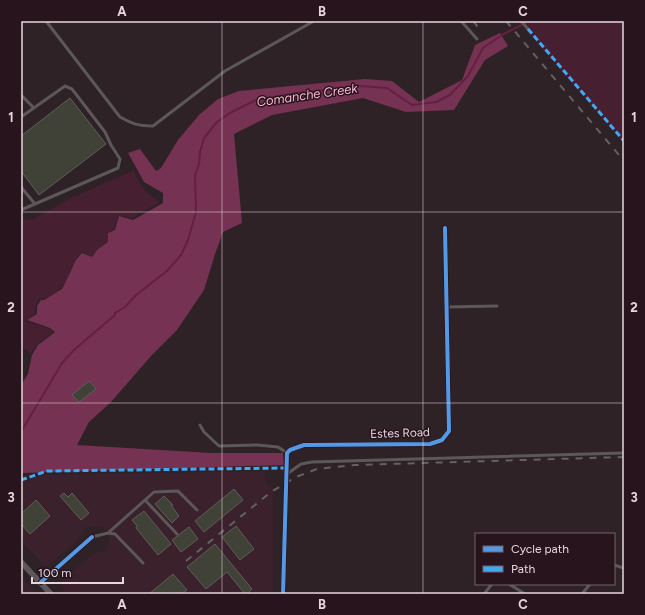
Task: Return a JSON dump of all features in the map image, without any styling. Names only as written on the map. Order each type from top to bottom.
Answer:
[{"type":"street","name":"Estes Road","points":[[286,454],[290,450],[304,445],[430,444],[442,440],[449,431],[445,228]]},
{"type":"street","points":[[283,594],[286,454]]},
{"type":"street","points":[[41,582],[92,537]]},
{"type":"street","points":[[21,562],[51,594]]},
{"type":"lane","points":[[46,21],[120,117],[134,125],[153,126],[225,71],[314,21]]},
{"type":"lane","points":[[461,21],[477,39]]},
{"type":"lane","points":[[521,21],[528,29]]},
{"type":"lane","points":[[21,117],[64,86],[72,89],[105,132],[120,159],[118,168],[21,210]]},
{"type":"lane","points":[[21,95],[34,108]]},
{"type":"lane","points":[[21,187],[35,204]]},
{"type":"lane","points":[[446,307],[497,306]]},
{"type":"lane","points":[[200,425],[204,432],[220,446],[258,445],[278,447],[286,454]]},
{"type":"lane","points":[[285,475],[301,464],[312,462],[624,453]]},
{"type":"lane","points":[[108,533],[154,492],[178,491],[197,510]]},
{"type":"lane","points":[[145,500],[177,534]]},
{"type":"lane","points":[[92,537],[108,533],[115,534],[143,562]]},
{"type":"lane","points":[[484,594],[491,585]]},
{"type":"lane","points":[[512,585],[525,594]]},
{"type":"lane","points":[[582,594],[589,585]]},
{"type":"shaded area","points":[[518,21],[624,21],[624,143]]},
{"type":"shaded area","points":[[500,33],[508,46],[485,60],[454,110],[406,112],[363,98],[272,115],[234,134],[242,223],[223,232],[204,290],[177,330],[151,356],[111,402],[89,422],[77,445],[211,453],[283,453],[284,465],[21,474],[21,385],[28,374],[32,355],[38,345],[55,332],[50,328],[27,320],[37,314],[37,306],[41,300],[44,300],[62,289],[76,260],[82,253],[92,257],[98,249],[108,242],[108,233],[115,230],[119,216],[133,220],[163,203],[163,193],[144,182],[128,153],[140,149],[156,171],[161,168],[178,140],[199,115],[218,99],[239,91],[365,79],[392,81],[419,102],[462,80],[475,45]]},
{"type":"shaded area","points":[[134,170],[138,181],[144,189],[160,202],[132,218],[119,215],[114,229],[108,233],[108,242],[105,245],[102,245],[92,257],[82,252],[61,288],[57,292],[45,298],[39,299],[36,305],[35,314],[25,321],[54,331],[37,345],[31,354],[21,346],[21,220],[34,219],[67,200]]},
{"type":"shaded area","points":[[265,471],[266,483],[273,488],[273,594],[67,594],[61,587],[62,581],[93,553],[106,551],[109,539],[105,528],[94,526],[86,527],[77,541],[48,566],[43,565],[21,540],[21,483],[41,475]]},
{"type":"shaded area","points":[[21,576],[37,594],[21,594]]},
{"type":"building","points":[[70,98],[106,144],[39,195],[21,171],[21,136]]},
{"type":"building","points":[[89,381],[96,389],[79,402],[72,395]]},
{"type":"building","points":[[234,489],[243,500],[204,532],[195,521]]},
{"type":"building","points":[[64,493],[68,497],[72,493],[89,513],[81,520],[60,496]]},
{"type":"building","points":[[164,496],[173,505],[171,505],[179,516],[172,523],[155,504]]},
{"type":"building","points":[[36,500],[50,516],[30,534],[21,524],[21,514]]},
{"type":"building","points":[[144,511],[171,544],[158,555],[136,528],[137,526],[132,520]]},
{"type":"building","points":[[236,526],[254,549],[240,560],[222,537]]},
{"type":"building","points":[[189,527],[198,539],[181,552],[172,540]]},
{"type":"building","points":[[215,544],[252,589],[247,594],[245,594],[227,572],[206,589],[187,567]]},
{"type":"building","points":[[173,574],[187,590],[182,594],[149,594]]},
{"type":"waterway","name":"Comanche Creek","points":[[21,432],[62,363],[75,349],[115,315],[115,313],[125,307],[136,295],[167,271],[181,255],[188,240],[196,212],[195,176],[199,164],[200,152],[204,138],[217,122],[230,113],[256,100],[297,93],[361,86],[387,88],[412,105],[436,102],[450,95],[468,76],[483,48],[502,35],[529,21]]},
{"type":"railway","points":[[473,21],[478,27]]},
{"type":"railway","points":[[506,21],[624,161]]},
{"type":"railway","points":[[186,561],[271,492],[296,477],[317,469],[355,465],[624,457]]},
{"type":"marked path","points":[[528,29],[624,141]]},
{"type":"marked path","points":[[21,480],[47,471],[286,468]]},
{"type":"cycle path","points":[[283,594],[287,453],[290,450],[304,445],[430,444],[442,440],[449,431],[445,228]]},
{"type":"cycle path","points":[[41,582],[92,537]]}]
